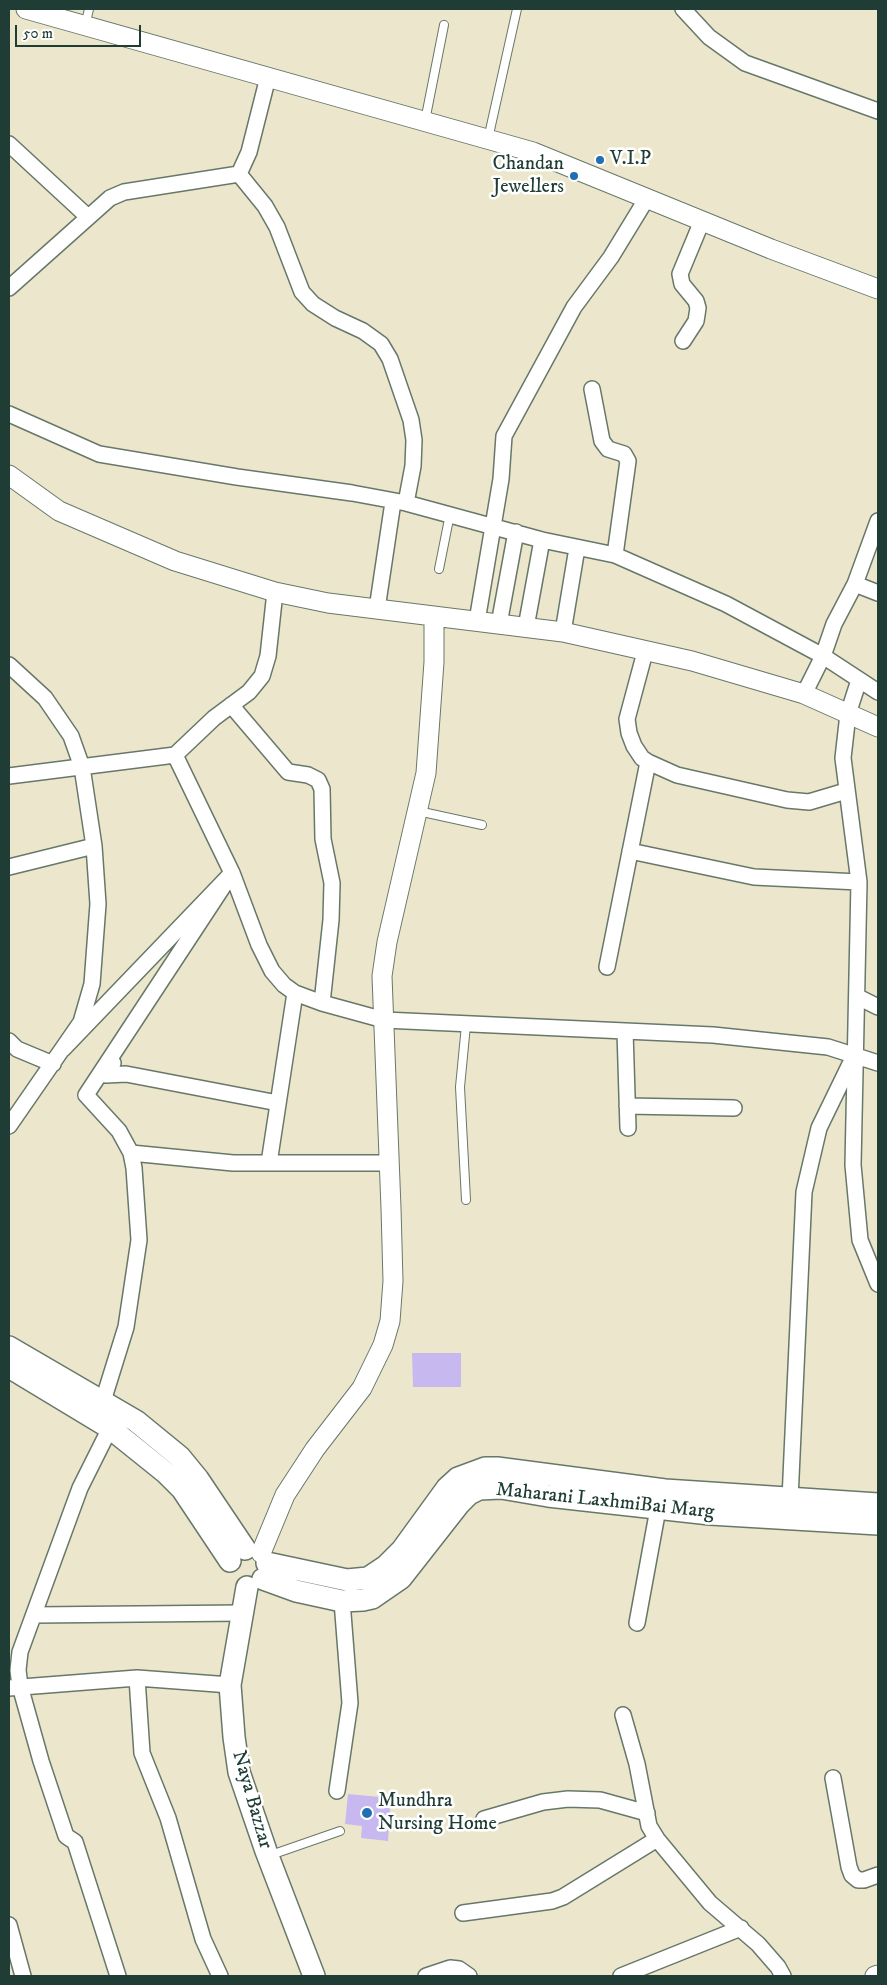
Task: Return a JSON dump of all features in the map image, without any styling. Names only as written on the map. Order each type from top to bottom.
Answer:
[{"type":"main road","points":[[9,1351],[166,1473],[252,1565],[347,1580],[368,1578],[386,1566],[402,1550],[447,1488],[458,1478],[484,1468],[497,1468],[665,1490],[790,1500],[878,1504]]},
{"type":"main road","points":[[9,1351],[104,1401],[136,1421],[180,1457],[198,1479],[252,1565]]},
{"type":"main road","name":"Maharani LaxhmiBai Marg","points":[[252,1565],[296,1591],[342,1601],[372,1598],[401,1578],[469,1494],[479,1490],[501,1488],[548,1496],[658,1509],[790,1520],[878,1524]]},
{"type":"main road","name":"Naya Bazzar","points":[[252,1565],[230,1685],[239,1772],[268,1856],[314,1976]]},
{"type":"street","points":[[26,9],[87,17],[268,77],[533,152],[771,250],[878,289]]},
{"type":"street","points":[[684,9],[709,37],[745,62],[878,111]]},
{"type":"street","points":[[240,174],[249,152],[268,77]]},
{"type":"street","points":[[9,144],[88,217]]},
{"type":"street","points":[[9,288],[110,198],[124,192],[240,174]]},
{"type":"street","points":[[240,174],[265,206],[278,228],[302,292],[313,304],[327,314],[363,331],[381,344],[390,359],[411,420],[414,440],[413,466],[399,503],[377,609]]},
{"type":"street","points":[[477,621],[501,479],[504,436],[574,307],[611,257],[647,198]]},
{"type":"street","points":[[683,341],[696,320],[698,308],[696,301],[682,284],[680,274],[702,221]]},
{"type":"street","points":[[592,389],[602,441],[608,449],[624,454],[628,461],[615,555]]},
{"type":"street","points":[[9,414],[99,454],[237,477],[352,493],[450,514],[542,540],[615,555],[726,604],[823,656],[878,692]]},
{"type":"street","points":[[9,475],[59,511],[175,561],[275,592],[328,603],[563,632],[692,662],[804,694],[878,727]]},
{"type":"street","points":[[804,694],[823,656],[834,624],[855,584],[878,521]]},
{"type":"street","points":[[499,624],[516,532]]},
{"type":"street","points":[[526,627],[542,540]]},
{"type":"street","points":[[563,632],[577,548]]},
{"type":"street","points":[[855,584],[878,593]]},
{"type":"street","points":[[9,776],[175,755],[231,705],[249,692],[262,676],[268,656],[275,592]]},
{"type":"street","points":[[252,1565],[285,1495],[315,1449],[362,1388],[383,1345],[390,1321],[393,1281],[382,976],[416,810],[426,773],[431,727],[434,616]]},
{"type":"street","points":[[645,652],[628,719],[629,733],[634,746],[642,758],[677,774],[787,800],[808,802],[846,791]]},
{"type":"street","points":[[9,665],[45,698],[71,736],[82,767],[94,846],[98,904],[92,984],[80,1022],[53,1064],[29,1094],[9,1126]]},
{"type":"street","points":[[859,680],[848,714],[843,758],[859,882],[853,1165],[860,1240],[878,1284]]},
{"type":"street","points":[[231,705],[288,772],[308,775],[318,780],[322,789],[323,839],[332,883],[331,920],[322,1003]]},
{"type":"street","points":[[175,755],[232,873],[259,944],[272,971],[284,986],[295,993],[322,1003],[384,1020],[713,1035],[828,1048],[855,1054],[878,1063]]},
{"type":"street","points":[[608,968],[648,762]]},
{"type":"street","points":[[9,867],[94,846]]},
{"type":"street","points":[[630,851],[776,880],[859,882]]},
{"type":"street","points":[[62,1049],[232,873]]},
{"type":"street","points":[[232,873],[106,1075],[126,1074],[278,1103]]},
{"type":"street","points":[[104,1401],[126,1327],[139,1240],[134,1168],[131,1153],[120,1131],[86,1095],[232,873]]},
{"type":"street","points":[[270,1163],[295,993]]},
{"type":"street","points":[[858,997],[878,1007]]},
{"type":"street","points":[[625,1031],[628,1128]]},
{"type":"street","points":[[9,1041],[17,1049],[53,1064]]},
{"type":"street","points":[[790,1500],[804,1192],[819,1128],[855,1054]]},
{"type":"street","points":[[627,1106],[734,1108]]},
{"type":"street","points":[[131,1153],[233,1163],[390,1163]]},
{"type":"street","points":[[110,1428],[80,1488],[20,1652],[14,1687],[66,1836],[75,1842],[118,1976]]},
{"type":"street","points":[[636,1623],[658,1509]]},
{"type":"street","points":[[337,1791],[350,1702],[342,1601]]},
{"type":"street","points":[[34,1615],[244,1613]]},
{"type":"street","points":[[14,1687],[137,1678],[230,1685]]},
{"type":"street","points":[[137,1678],[142,1753],[168,1818],[204,1939],[220,1976]]},
{"type":"street","points":[[623,1715],[637,1764],[649,1826],[657,1839],[710,1903],[741,1928],[773,1961],[783,1976]]},
{"type":"street","points":[[833,1778],[852,1875],[858,1880],[878,1875]]},
{"type":"street","points":[[484,1819],[544,1802],[568,1800],[600,1800],[646,1812]]},
{"type":"street","points":[[463,1913],[552,1901],[563,1897],[657,1839]]},
{"type":"street","points":[[9,1925],[23,1976]]},
{"type":"street","points":[[621,1976],[741,1928]]},
{"type":"street","points":[[426,1976],[450,1968],[459,1969],[469,1976]]},
{"type":"lane","points":[[488,139],[517,9]]},
{"type":"lane","points":[[425,122],[444,25]]},
{"type":"lane","points":[[439,569],[450,514]]},
{"type":"lane","points":[[416,810],[482,825]]},
{"type":"lane","points":[[466,1024],[460,1087],[466,1200]]},
{"type":"lane","points":[[268,1856],[340,1831]]},
{"type":"building","points":[[412,1353],[461,1353],[461,1387],[413,1387]]},
{"type":"building","points":[[348,1794],[391,1798],[388,1841],[361,1838],[362,1826],[345,1824]]},
{"type":"place","name":"V.I.P","points":[[600,160]]},
{"type":"place","name":"Chandan Jewellers","points":[[574,176]]},
{"type":"place","name":"Mundhra Nursing Home","points":[[367,1813]]}]
